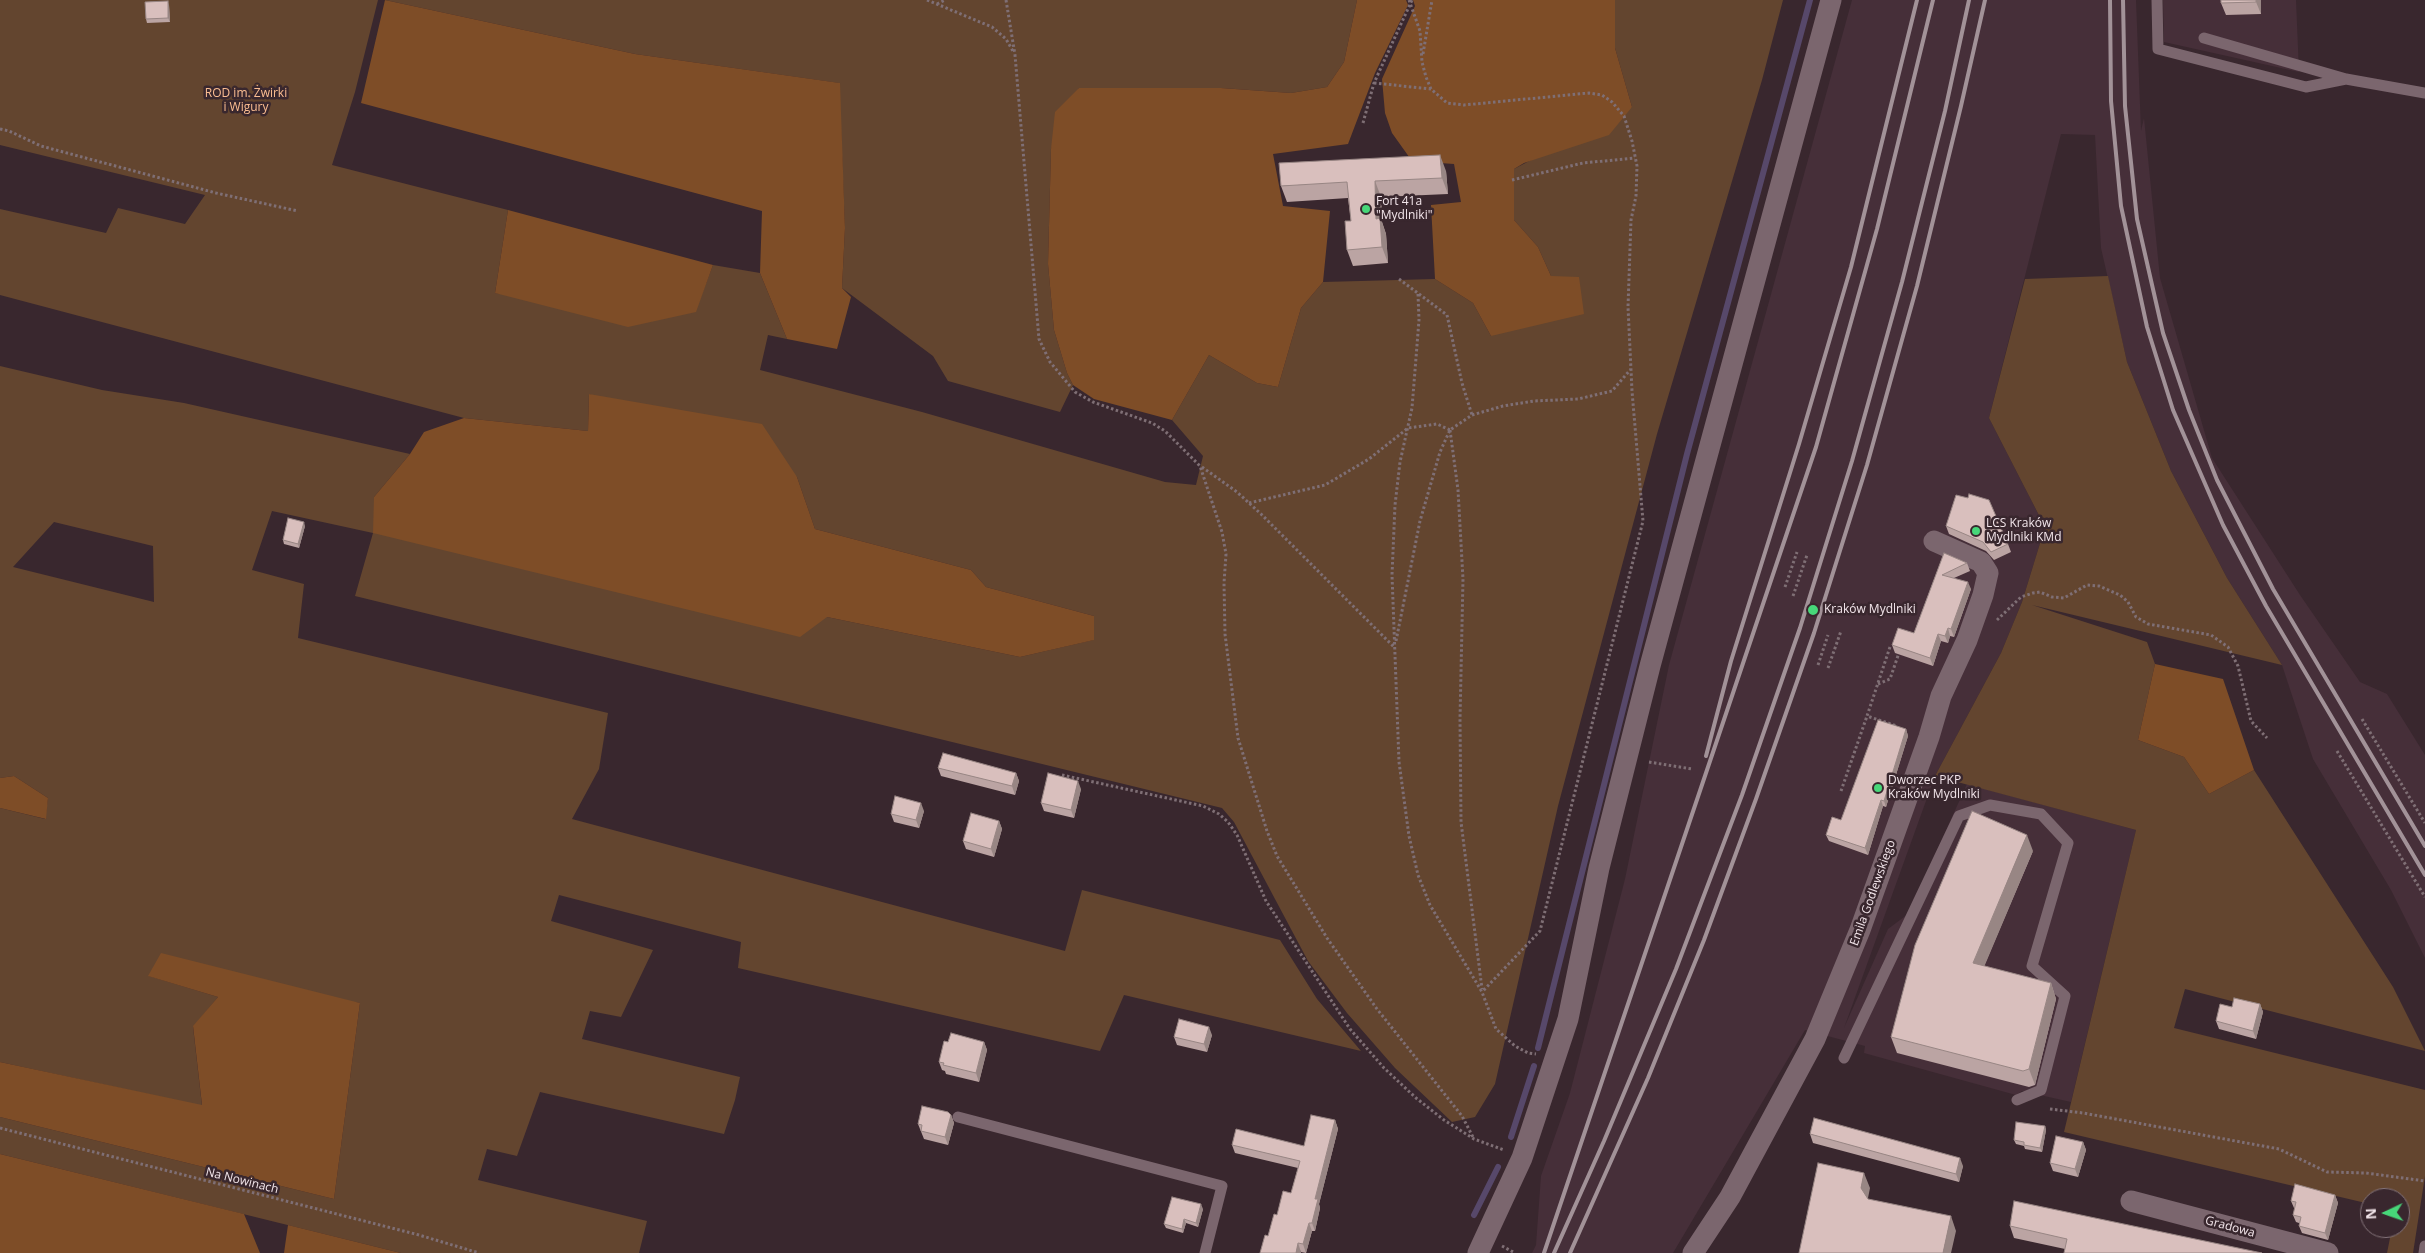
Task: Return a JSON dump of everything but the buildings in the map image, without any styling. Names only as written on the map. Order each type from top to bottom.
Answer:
[{"type":"street","points":[[1485,1251],[1522,1158],[1568,1018],[1599,868],[1650,666],[1831,0]]},
{"type":"street","name":"Emila Godlewskiego","points":[[1693,1253],[1730,1197],[1816,1039],[1840,982],[1929,737],[1941,696],[1967,640],[1983,595],[1988,573],[1980,562],[1934,541]]},
{"type":"street","name":"Gradowa","points":[[2131,1201],[2328,1253]]},
{"type":"lane","points":[[2157,0],[2158,49],[2306,87],[2346,78]]},
{"type":"lane","points":[[2204,38],[2346,78],[2425,93]]},
{"type":"lane","points":[[1844,1058],[1959,816],[1990,805],[2041,814],[2068,843],[2032,966],[2065,996],[2041,1090],[2017,1100]]},
{"type":"lane","points":[[1780,1105],[1801,1092]]},
{"type":"lane","points":[[958,1117],[1222,1186],[1205,1253]]},
{"type":"lane","points":[[2424,1253],[2425,1246]]},
{"type":"path","points":[[927,0],[992,27],[1006,39],[1015,55]]},
{"type":"path","points":[[937,4],[945,0]]},
{"type":"path","points":[[1006,0],[1015,55],[1039,338],[1050,362],[1075,392],[1093,402],[1152,423],[1165,431],[1200,466],[1249,502],[1318,568],[1395,647]]},
{"type":"path","points":[[1422,62],[1432,0]]},
{"type":"path","points":[[1411,1],[1420,30],[1422,62],[1431,89],[1447,103],[1464,104],[1589,93],[1602,95],[1612,102],[1624,116],[1635,158],[1636,196],[1631,220],[1628,307],[1643,521],[1540,931],[1482,992]]},
{"type":"path","points":[[1363,123],[1374,84],[1411,1]]},
{"type":"path","points":[[1374,84],[1431,89]]},
{"type":"path","points":[[0,129],[41,146],[216,193],[298,212]]},
{"type":"path","points":[[1512,180],[1584,163],[1635,158]]},
{"type":"path","points":[[1400,279],[1447,315],[1462,383],[1472,415]]},
{"type":"path","points":[[1418,294],[1419,320],[1408,428],[1400,462],[1395,505],[1392,575],[1399,762],[1409,836],[1418,875],[1430,904],[1482,992],[1496,1029],[1515,1046],[1528,1053],[1555,1057]]},
{"type":"path","points":[[1395,647],[1420,521],[1440,452],[1450,430],[1472,415],[1517,403],[1578,400],[1612,391],[1631,369]]},
{"type":"path","points":[[1249,502],[1325,485],[1369,459],[1408,428],[1438,424],[1450,430]]},
{"type":"path","points":[[1450,430],[1458,490],[1463,579],[1460,719],[1461,822],[1482,992]]},
{"type":"path","points":[[1200,466],[1220,523],[1226,554],[1224,583],[1225,634],[1238,738],[1267,831],[1277,856],[1327,938],[1376,1009],[1462,1116],[1474,1139]]},
{"type":"path","points":[[1785,587],[1797,552]]},
{"type":"path","points":[[1793,596],[1807,555]]},
{"type":"path","points":[[2011,607],[2021,597],[2033,592],[2064,598],[2087,585],[2099,586],[2120,595],[2128,602],[2136,618],[2148,624],[2211,635],[2228,647],[2238,666],[2252,721],[2267,738]]},
{"type":"path","points":[[1828,668],[1841,631]]},
{"type":"path","points":[[1818,665],[1828,635]]},
{"type":"path","points":[[1877,684],[1890,678],[1902,646]]},
{"type":"path","points":[[1840,790],[1890,647]]},
{"type":"path","points":[[1867,716],[1901,728]]},
{"type":"path","points":[[2362,718],[2425,823]]},
{"type":"path","points":[[2337,751],[2425,898]]},
{"type":"path","points":[[1649,762],[1692,769]]},
{"type":"path","points":[[1062,775],[1202,806],[1219,814],[1228,822],[1237,835],[1266,901],[1321,988],[1350,1029],[1384,1068],[1416,1098],[1444,1120],[1474,1139],[1522,1158]]},
{"type":"path","points":[[2050,1109],[2083,1112],[2279,1149],[2327,1172],[2366,1173],[2425,1181]]},
{"type":"path","name":"Na Nowinach","points":[[0,1128],[419,1234],[480,1253]]},
{"type":"shaded area","points":[[385,0],[635,54],[840,83],[845,228],[842,288],[851,297],[837,349],[787,339],[760,273],[762,211],[361,103]]},
{"type":"shaded area","points":[[1357,0],[1406,0],[1408,5],[1375,73],[1348,144],[1273,154],[1283,206],[1330,211],[1323,282],[1301,308],[1278,387],[1257,383],[1209,355],[1172,420],[1094,399],[1073,385],[1067,373],[1054,330],[1048,264],[1051,149],[1055,112],[1079,88],[1221,88],[1291,93],[1327,87],[1344,62]]},
{"type":"shaded area","points":[[1413,0],[1615,0],[1615,48],[1632,107],[1609,135],[1524,163],[1514,169],[1514,220],[1538,247],[1551,276],[1579,277],[1584,314],[1491,336],[1473,303],[1435,279],[1431,205],[1461,202],[1454,164],[1412,161],[1392,133],[1385,113],[1382,79],[1415,6]]},
{"type":"shaded area","points":[[1852,0],[2136,0],[2141,131],[2144,118],[2160,278],[2212,458],[2300,595],[2360,682],[2387,694],[2425,755],[2425,958],[2391,890],[2313,759],[2282,665],[2227,578],[2171,471],[2127,362],[2101,248],[2095,135],[2061,134],[1989,418],[2045,527],[2022,602],[2001,653],[1935,776],[1844,1028],[1888,929],[1908,914],[1967,784],[2136,830],[2071,1102],[2022,1091],[2016,1095],[1864,1053],[1865,1046],[1805,1030],[1673,1253],[1532,1253],[1536,1245],[1541,1176],[1570,1093],[1625,879],[1669,665]]},
{"type":"shaded area","points":[[2163,0],[2296,0],[2299,72],[2164,42]]},
{"type":"shaded area","points":[[508,210],[713,265],[696,312],[628,327],[495,293]]},
{"type":"shaded area","points":[[589,394],[762,424],[797,477],[815,529],[971,570],[986,587],[1094,616],[1094,640],[1020,657],[827,617],[800,637],[373,533],[374,497],[410,454],[424,432],[464,418],[588,431]]},
{"type":"shaded area","points":[[2155,664],[2223,679],[2254,770],[2209,794],[2184,757],[2138,740]]},
{"type":"shaded area","points":[[14,776],[48,798],[46,819],[0,808],[0,778]]},
{"type":"shaded area","points":[[161,953],[360,1003],[334,1199],[0,1117],[0,1062],[202,1105],[193,1026],[218,997],[148,976]]},
{"type":"shaded area","points":[[0,1154],[244,1214],[260,1253],[0,1253]]},
{"type":"shaded area","points":[[288,1225],[401,1253],[284,1253]]},
{"type":"green space","name":"ROD im. Żwirki i Wigury","points":[[0,0],[378,0],[355,92],[332,165],[508,210],[495,293],[695,312],[713,265],[760,273],[787,339],[768,335],[760,370],[922,412],[1165,482],[1196,485],[1203,456],[1172,420],[1209,355],[1257,383],[1278,387],[1301,308],[1323,282],[1435,279],[1473,303],[1491,336],[1551,276],[1538,247],[1514,220],[1514,169],[1632,107],[1615,48],[1615,0],[1783,0],[1762,80],[1657,434],[1558,806],[1495,1084],[1475,1117],[1452,1122],[1395,1068],[1347,1013],[1308,961],[1234,822],[1222,808],[355,596],[373,533],[272,511],[252,570],[304,584],[298,638],[608,713],[599,769],[572,819],[1065,951],[1082,890],[1280,940],[1317,999],[1361,1051],[1124,995],[1100,1051],[738,968],[741,942],[559,895],[551,921],[653,950],[621,1017],[590,1011],[582,1039],[740,1077],[735,1100],[724,1134],[540,1092],[517,1156],[487,1149],[478,1180],[647,1221],[639,1253],[401,1253],[0,1154],[0,1117],[334,1199],[360,1003],[149,976],[218,997],[193,1027],[202,1106],[0,1062],[0,808],[45,819],[48,798],[14,776],[0,778],[0,366],[102,390],[184,403],[410,454],[374,497],[827,617],[1020,657],[1093,640],[1094,616],[986,587],[971,570],[815,529],[797,477],[589,394],[588,431],[464,418],[0,295],[0,209],[106,233],[118,208],[185,224],[205,195],[0,145]],"holes":[[[54,522],[153,546],[154,602],[13,567]]]},
{"type":"green space","points":[[385,0],[1357,0],[1344,62],[1327,87],[1291,93],[1221,88],[1079,88],[1051,149],[1048,264],[1054,330],[1067,373],[1073,385],[1060,412],[948,381],[933,356],[842,288],[845,228],[839,83],[635,54]]},
{"type":"green space","points":[[2108,276],[2127,362],[2171,471],[2227,578],[2282,665],[2032,605],[2147,642],[2155,664],[2138,740],[2184,757],[2209,794],[2254,770],[2393,987],[2425,1051],[2185,989],[2174,1028],[2425,1090],[2425,1176],[2413,1253],[2387,1253],[2390,1238],[2410,1238],[2410,1188],[2360,1188],[2360,1202],[2064,1132],[2136,830],[1935,776],[2001,653],[2022,602],[2045,527],[1989,418],[2025,279]]},
{"type":"waterway","points":[[1538,1048],[1687,454],[1810,0]]},
{"type":"waterway","points":[[1511,1137],[1534,1066]]},
{"type":"waterway","points":[[1474,1215],[1498,1167]]},
{"type":"railway","points":[[1706,756],[1731,661],[1799,444],[1851,267],[1917,0]]},
{"type":"railway","points":[[1544,1253],[1816,447],[1877,229],[1933,0]]},
{"type":"railway","points":[[1554,1253],[1604,1141],[1676,969],[1742,795],[1800,628],[1852,461],[1902,282],[1945,111],[1969,0]]},
{"type":"railway","points":[[1570,1253],[1648,1078],[1704,940],[1814,633],[1867,465],[1917,286],[1985,0]]},
{"type":"railway","points":[[2110,0],[2111,101],[2121,206],[2147,327],[2173,410],[2223,525],[2266,606],[2425,875]]},
{"type":"railway","points":[[2123,0],[2125,106],[2137,219],[2163,333],[2189,410],[2217,480],[2273,589],[2425,846]]},
{"type":"place","name":"Fort 41a \"Mydlniki\"","points":[[1366,209]]},
{"type":"place","name":"LCS Kraków Mydlniki KMd","points":[[1976,531]]},
{"type":"place","name":"Kraków Mydlniki","points":[[1813,610]]},
{"type":"place","name":"Dworzec PKP Kraków Mydlniki","points":[[1878,788]]}]
